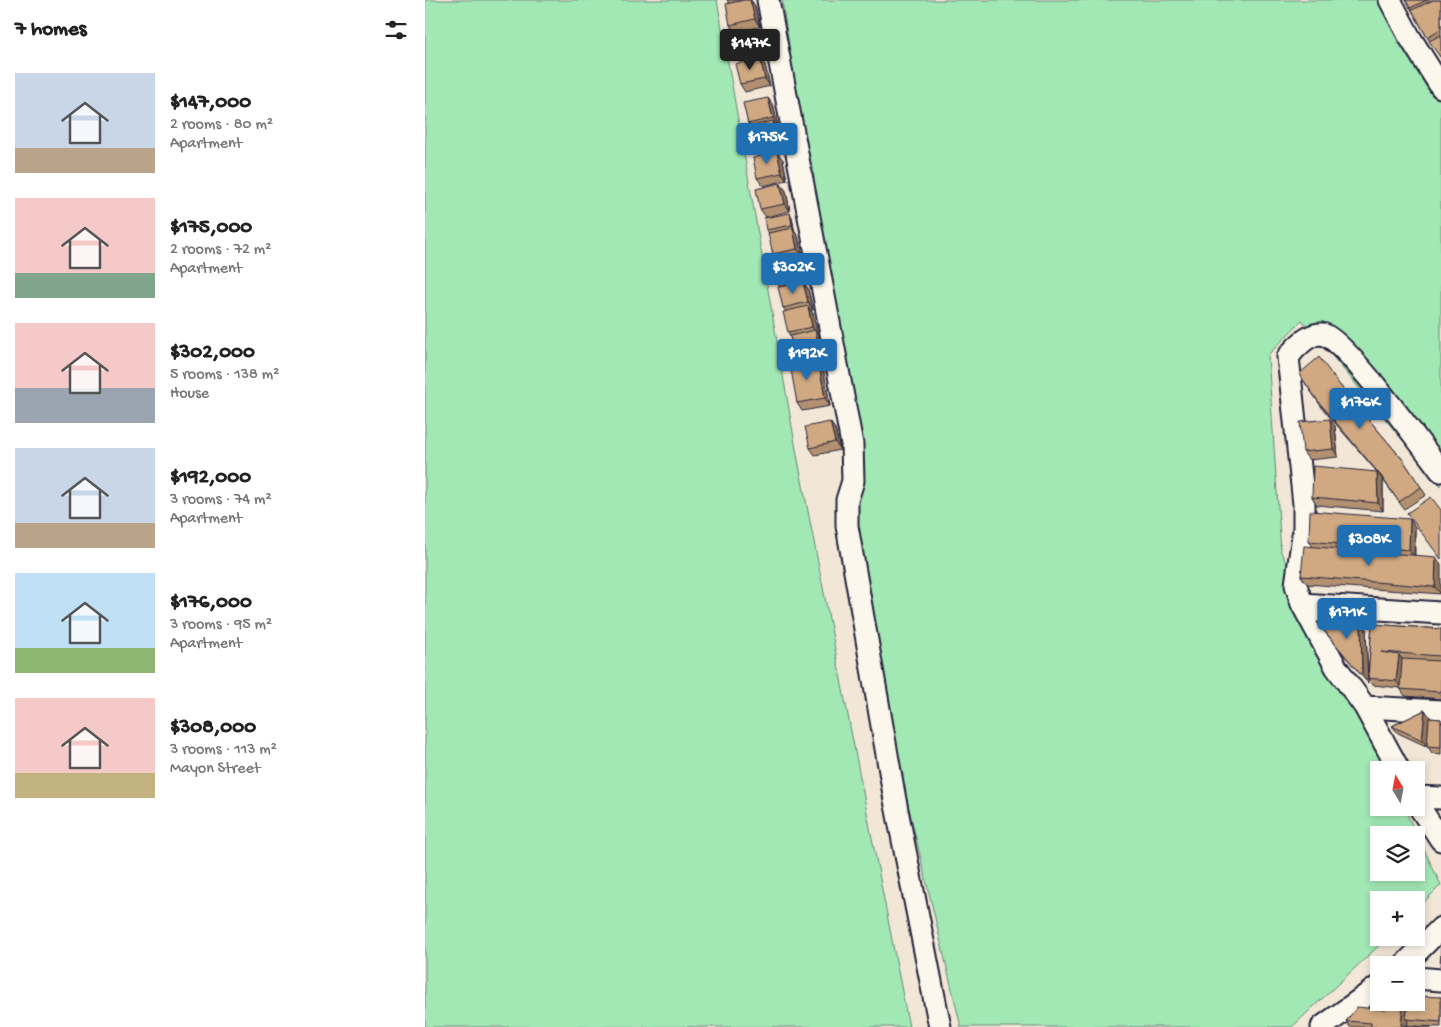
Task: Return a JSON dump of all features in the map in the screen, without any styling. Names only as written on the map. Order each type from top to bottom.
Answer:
[{"type":"street","points":[[768,0],[852,444],[853,481],[847,500],[847,526],[895,800],[940,1027]]},
{"type":"street","points":[[1390,0],[1409,36],[1441,87]]},
{"type":"street","points":[[1394,761],[1365,707],[1337,667],[1302,604],[1296,585],[1304,528],[1304,504],[1288,357],[1297,345],[1316,335],[1328,337],[1355,362],[1402,418],[1441,471]]},
{"type":"street","points":[[1302,604],[1441,613]]},
{"type":"street","points":[[1365,707],[1441,711]]},
{"type":"street","points":[[1425,797],[1441,798]]},
{"type":"street","points":[[1425,816],[1441,840]]},
{"type":"street","points":[[1413,956],[1441,928]]},
{"type":"street","points":[[1425,979],[1441,980]]},
{"type":"street","points":[[1323,1027],[1370,993]]},
{"type":"green space","points":[[425,0],[717,0],[797,455],[909,1027],[425,1027]]},
{"type":"green space","points":[[782,0],[1382,0],[1441,100],[1441,486],[1302,320],[1268,355],[1281,552],[1382,761],[1370,761],[1370,816],[1408,816],[1413,826],[1370,826],[1370,881],[1425,881],[1425,852],[1441,885],[1425,901],[1425,891],[1370,891],[1370,946],[1378,946],[1292,1027],[961,1027],[861,607],[853,463]]},
{"type":"building","points":[[750,0],[755,19],[730,25],[726,4]]},
{"type":"building","points":[[1406,0],[1427,0],[1410,8]]},
{"type":"building","points":[[1433,0],[1441,0],[1441,29],[1427,37],[1412,10]]},
{"type":"building","points":[[755,28],[759,48],[735,54],[730,33]]},
{"type":"building","points":[[1441,35],[1441,58],[1429,41]]},
{"type":"building","points":[[760,58],[765,79],[740,84],[735,64]]},
{"type":"building","points":[[768,98],[773,118],[748,124],[743,103]]},
{"type":"building","points":[[773,121],[778,142],[753,147],[748,127]]},
{"type":"building","points":[[777,152],[782,173],[757,178],[753,158]]},
{"type":"building","points":[[780,183],[785,204],[760,209],[756,189]]},
{"type":"building","points":[[790,213],[792,225],[766,230],[764,218]]},
{"type":"building","points":[[793,228],[797,249],[773,254],[768,233]]},
{"type":"building","points":[[796,254],[801,275],[776,281],[771,260]]},
{"type":"building","points":[[803,282],[808,302],[783,308],[778,287]]},
{"type":"building","points":[[808,306],[812,327],[788,332],[783,312]]},
{"type":"building","points":[[815,330],[820,351],[795,357],[790,336]]},
{"type":"building","points":[[1319,357],[1338,383],[1403,460],[1421,487],[1399,502],[1381,476],[1318,401],[1299,374]]},
{"type":"building","points":[[818,359],[825,398],[797,403],[790,364]]},
{"type":"building","points":[[1330,419],[1333,449],[1303,452],[1300,422]]},
{"type":"building","points":[[830,422],[835,442],[810,448],[805,427]]},
{"type":"building","points":[[1313,466],[1377,472],[1378,503],[1312,497]]},
{"type":"building","points":[[1431,497],[1441,510],[1441,559],[1407,513]]},
{"type":"building","points":[[1310,511],[1410,519],[1409,550],[1309,541]]},
{"type":"building","points":[[1304,546],[1436,557],[1435,587],[1301,576]]},
{"type":"building","points":[[1361,621],[1362,676],[1317,622]]},
{"type":"building","points":[[1372,624],[1441,629],[1441,656],[1381,652],[1399,655],[1396,681],[1368,678]]},
{"type":"building","points":[[1402,659],[1441,661],[1441,692],[1400,689]]},
{"type":"building","points":[[1425,710],[1422,740],[1392,726]]},
{"type":"building","points":[[1429,718],[1441,719],[1441,747],[1427,746]]},
{"type":"building","points":[[1425,996],[1441,997],[1441,1022],[1406,1019],[1407,1011],[1425,1011]]},
{"type":"building","points":[[1357,1007],[1370,1008],[1370,1011],[1402,1011],[1401,1025],[1431,1027],[1371,1027],[1371,1023],[1346,1021]]}]
